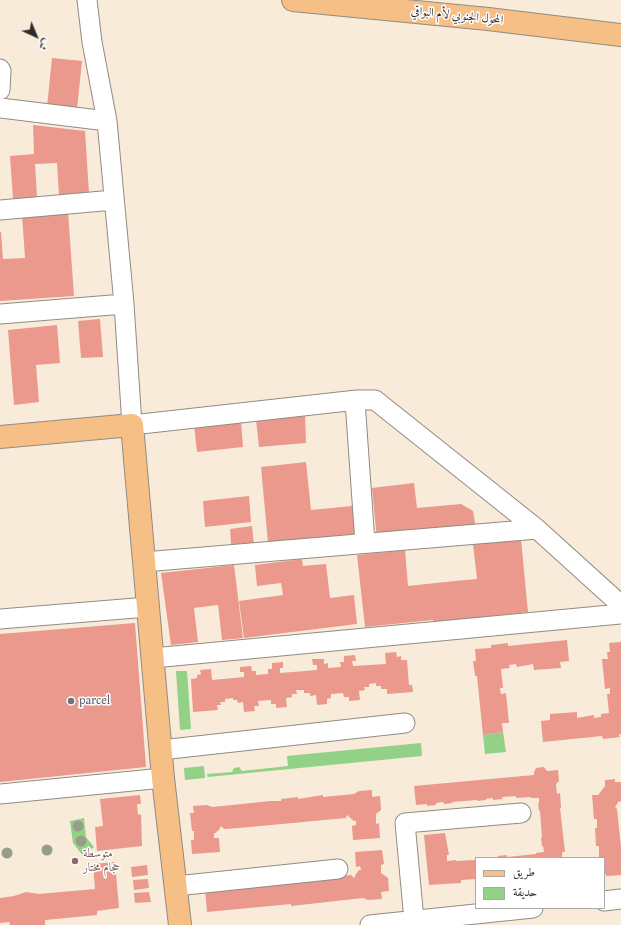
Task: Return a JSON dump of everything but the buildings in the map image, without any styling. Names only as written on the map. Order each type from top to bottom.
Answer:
[{"type":"main road","name":"المحول الجنوبي لأم البواقي","points":[[293,0],[488,19],[621,35]]},
{"type":"main road","points":[[0,437],[132,425],[160,750],[180,925]]},
{"type":"street","points":[[87,0],[92,42],[106,121],[124,304],[132,425],[375,400],[537,529],[621,605]]},
{"type":"street","points":[[0,69],[0,90]]},
{"type":"street","points":[[0,108],[106,121]]},
{"type":"street","points":[[0,210],[114,200]]},
{"type":"street","points":[[0,314],[124,304]]},
{"type":"street","points":[[354,401],[365,543]]},
{"type":"street","points":[[144,562],[537,529]]},
{"type":"street","points":[[0,619],[148,607]]},
{"type":"street","points":[[152,658],[621,614]]},
{"type":"street","points":[[160,750],[404,724]]},
{"type":"street","points":[[0,794],[163,778]]},
{"type":"street","points":[[414,920],[405,823],[521,813]]},
{"type":"street","points":[[176,886],[338,869]]},
{"type":"street","points":[[605,901],[621,899]]},
{"type":"street","points":[[379,925],[523,909]]},
{"type":"green space","points":[[176,671],[187,671],[191,729],[180,730]]},
{"type":"green space","points":[[503,732],[506,752],[485,754],[483,735]]},
{"type":"green space","points":[[421,743],[422,756],[208,777],[207,774],[232,772],[234,768],[239,767],[242,771],[288,766],[287,756]]},
{"type":"green space","points":[[204,766],[205,778],[185,780],[184,768]]},
{"type":"green space","points":[[84,818],[86,837],[94,847],[83,856],[73,843],[70,821]]},
{"type":"place","name":"parcel","points":[[71,701]]},
{"type":"place","name":"متوسطة حجام مختار","points":[[75,861]]}]
